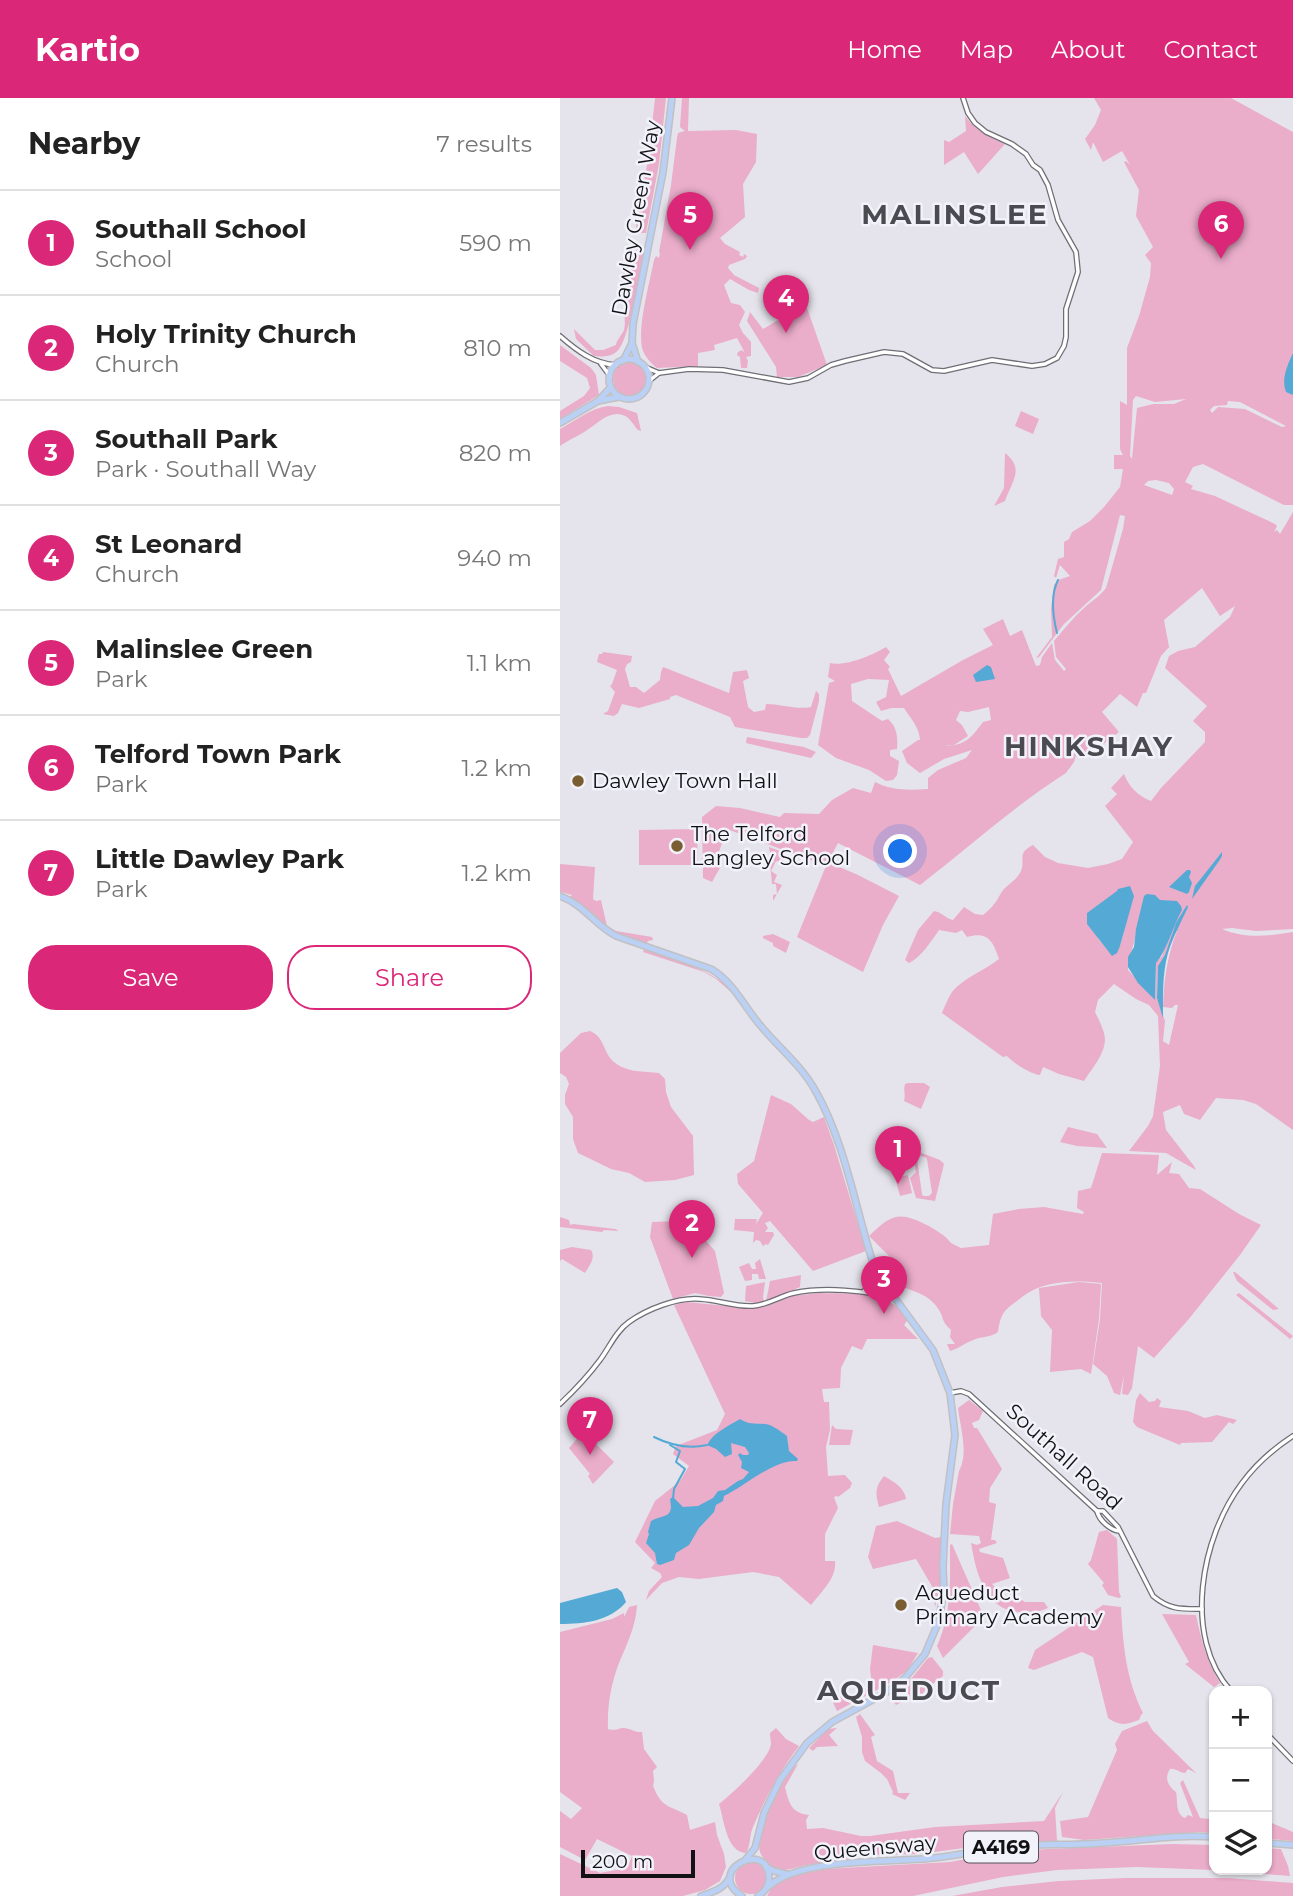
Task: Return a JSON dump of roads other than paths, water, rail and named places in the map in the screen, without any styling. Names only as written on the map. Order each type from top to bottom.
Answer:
[{"type":"main road","name":"Dawley Green Way","points":[[638,362],[632,343],[633,324],[663,172],[672,98]]},
{"type":"main road","name":"Dawley Green Way","points":[[623,361],[632,343]]},
{"type":"main road","points":[[598,401],[620,397],[629,400],[644,392],[649,375],[645,367],[638,362],[623,361],[616,365],[610,376],[611,387],[620,397]]},
{"type":"main road","points":[[560,423],[598,401],[611,387]]},
{"type":"main road","points":[[560,895],[576,904],[609,932],[719,974],[728,981],[760,1026],[806,1077],[832,1125],[873,1263],[881,1279],[933,1350],[950,1393],[955,1435],[946,1504],[944,1592],[932,1640],[925,1654],[905,1678],[887,1692],[832,1722],[807,1743],[780,1780],[760,1825],[756,1845],[756,1851],[769,1876],[766,1891]]},
{"type":"main road","name":"Queensway","points":[[758,1896],[775,1880],[789,1874],[839,1864],[932,1858],[1025,1845],[1104,1843],[1172,1836],[1209,1837]]},
{"type":"main road","points":[[1272,1843],[1293,1845]]},
{"type":"main road","points":[[701,1896],[726,1884],[735,1866],[752,1853],[756,1845]]},
{"type":"main road","name":"Queensway","points":[[746,1859],[758,1861],[778,1873],[789,1874]]},
{"type":"main road","points":[[731,1874],[732,1886],[741,1895]]},
{"type":"main road","points":[[716,1891],[741,1895]]},
{"type":"street","points":[[645,367],[659,373],[689,369],[723,370],[789,382],[802,380],[845,361],[884,352],[903,354],[932,370],[944,371],[992,360],[1032,366],[1045,365],[1057,358],[1064,346],[1066,309],[1078,272],[1076,251],[1058,220],[1048,185],[1040,170],[1026,154],[975,123],[963,98]]},
{"type":"street","points":[[560,336],[580,352],[599,362],[616,365]]},
{"type":"street","points":[[599,362],[610,376]]},
{"type":"street","points":[[649,381],[659,373]]},
{"type":"street","points":[[864,1291],[881,1279]]},
{"type":"street","points":[[560,1404],[587,1377],[625,1324],[683,1299],[760,1305],[793,1293],[864,1291],[897,1299]]},
{"type":"street","name":"Southall Road","points":[[950,1393],[961,1391],[969,1394],[1097,1511],[1098,1516],[1113,1531],[1119,1531],[1153,1597],[1174,1609],[1202,1609]]},
{"type":"street","points":[[1226,1686],[1209,1653],[1202,1609],[1205,1575],[1212,1543],[1217,1527],[1240,1485],[1272,1451],[1293,1436]]},
{"type":"street","points":[[1272,1739],[1293,1761]]},
{"type":"water","points":[[1293,353],[1293,395],[1286,392],[1284,377]]},
{"type":"water","points":[[987,665],[991,667],[995,679],[976,682],[973,675]]},
{"type":"water","points":[[1222,852],[1219,861],[1192,899],[1195,886]]},
{"type":"water","points":[[1187,870],[1191,872],[1189,877],[1192,883],[1187,894],[1169,887]]},
{"type":"water","points":[[1130,886],[1134,896],[1120,946],[1112,956],[1087,924],[1087,913],[1118,889]]},
{"type":"water","points":[[1155,895],[1160,900],[1177,901],[1182,910],[1156,963],[1155,1000],[1138,983],[1128,967],[1128,957],[1134,947],[1144,896]]},
{"type":"water","points":[[1187,905],[1166,961],[1163,1018],[1157,998],[1158,966],[1165,955],[1176,923]]},
{"type":"water","points":[[740,1419],[771,1426],[787,1436],[789,1451],[797,1461],[779,1464],[724,1496],[689,1545],[676,1553],[674,1560],[657,1564],[655,1553],[646,1543],[648,1532],[651,1521],[667,1515],[671,1510],[670,1499],[673,1497],[683,1507],[698,1506],[713,1498],[718,1491],[725,1490],[743,1479],[749,1472],[741,1468],[742,1462],[738,1455],[748,1455],[745,1447],[731,1443],[732,1454],[725,1457],[707,1445],[717,1433]]},
{"type":"water","points":[[617,1588],[626,1602],[620,1608],[605,1617],[588,1622],[560,1624],[560,1603]]},
{"type":"waterway","points":[[1057,633],[1053,600],[1058,580]]},
{"type":"waterway","points":[[654,1437],[693,1447],[707,1445]]},
{"type":"waterway","points":[[670,1445],[680,1451],[676,1462],[685,1469],[674,1489],[673,1499]]},
{"type":"place","name":"Malinslee Green","points":[[690,250]]},
{"type":"place","name":"Telford Town Park","points":[[1221,259]]},
{"type":"place","name":"St Leonard","points":[[786,333]]},
{"type":"place","name":"Dawley Town Hall","points":[[578,781]]},
{"type":"place","name":"The Telford Langley School","points":[[677,846]]},
{"type":"place","name":"Southall School","points":[[898,1184]]},
{"type":"place","name":"Holy Trinity Church","points":[[692,1258]]},
{"type":"place","name":"Southall Park","points":[[884,1314]]},
{"type":"place","name":"Little Dawley Park","points":[[590,1455]]},
{"type":"place","name":"Aqueduct Primary Academy","points":[[901,1605]]},
{"type":"district","name":"MALINSLEE","points":[[955,214]]},
{"type":"district","name":"HINKSHAY","points":[[1089,746]]},
{"type":"district","name":"AQUEDUCT","points":[[909,1690]]}]
